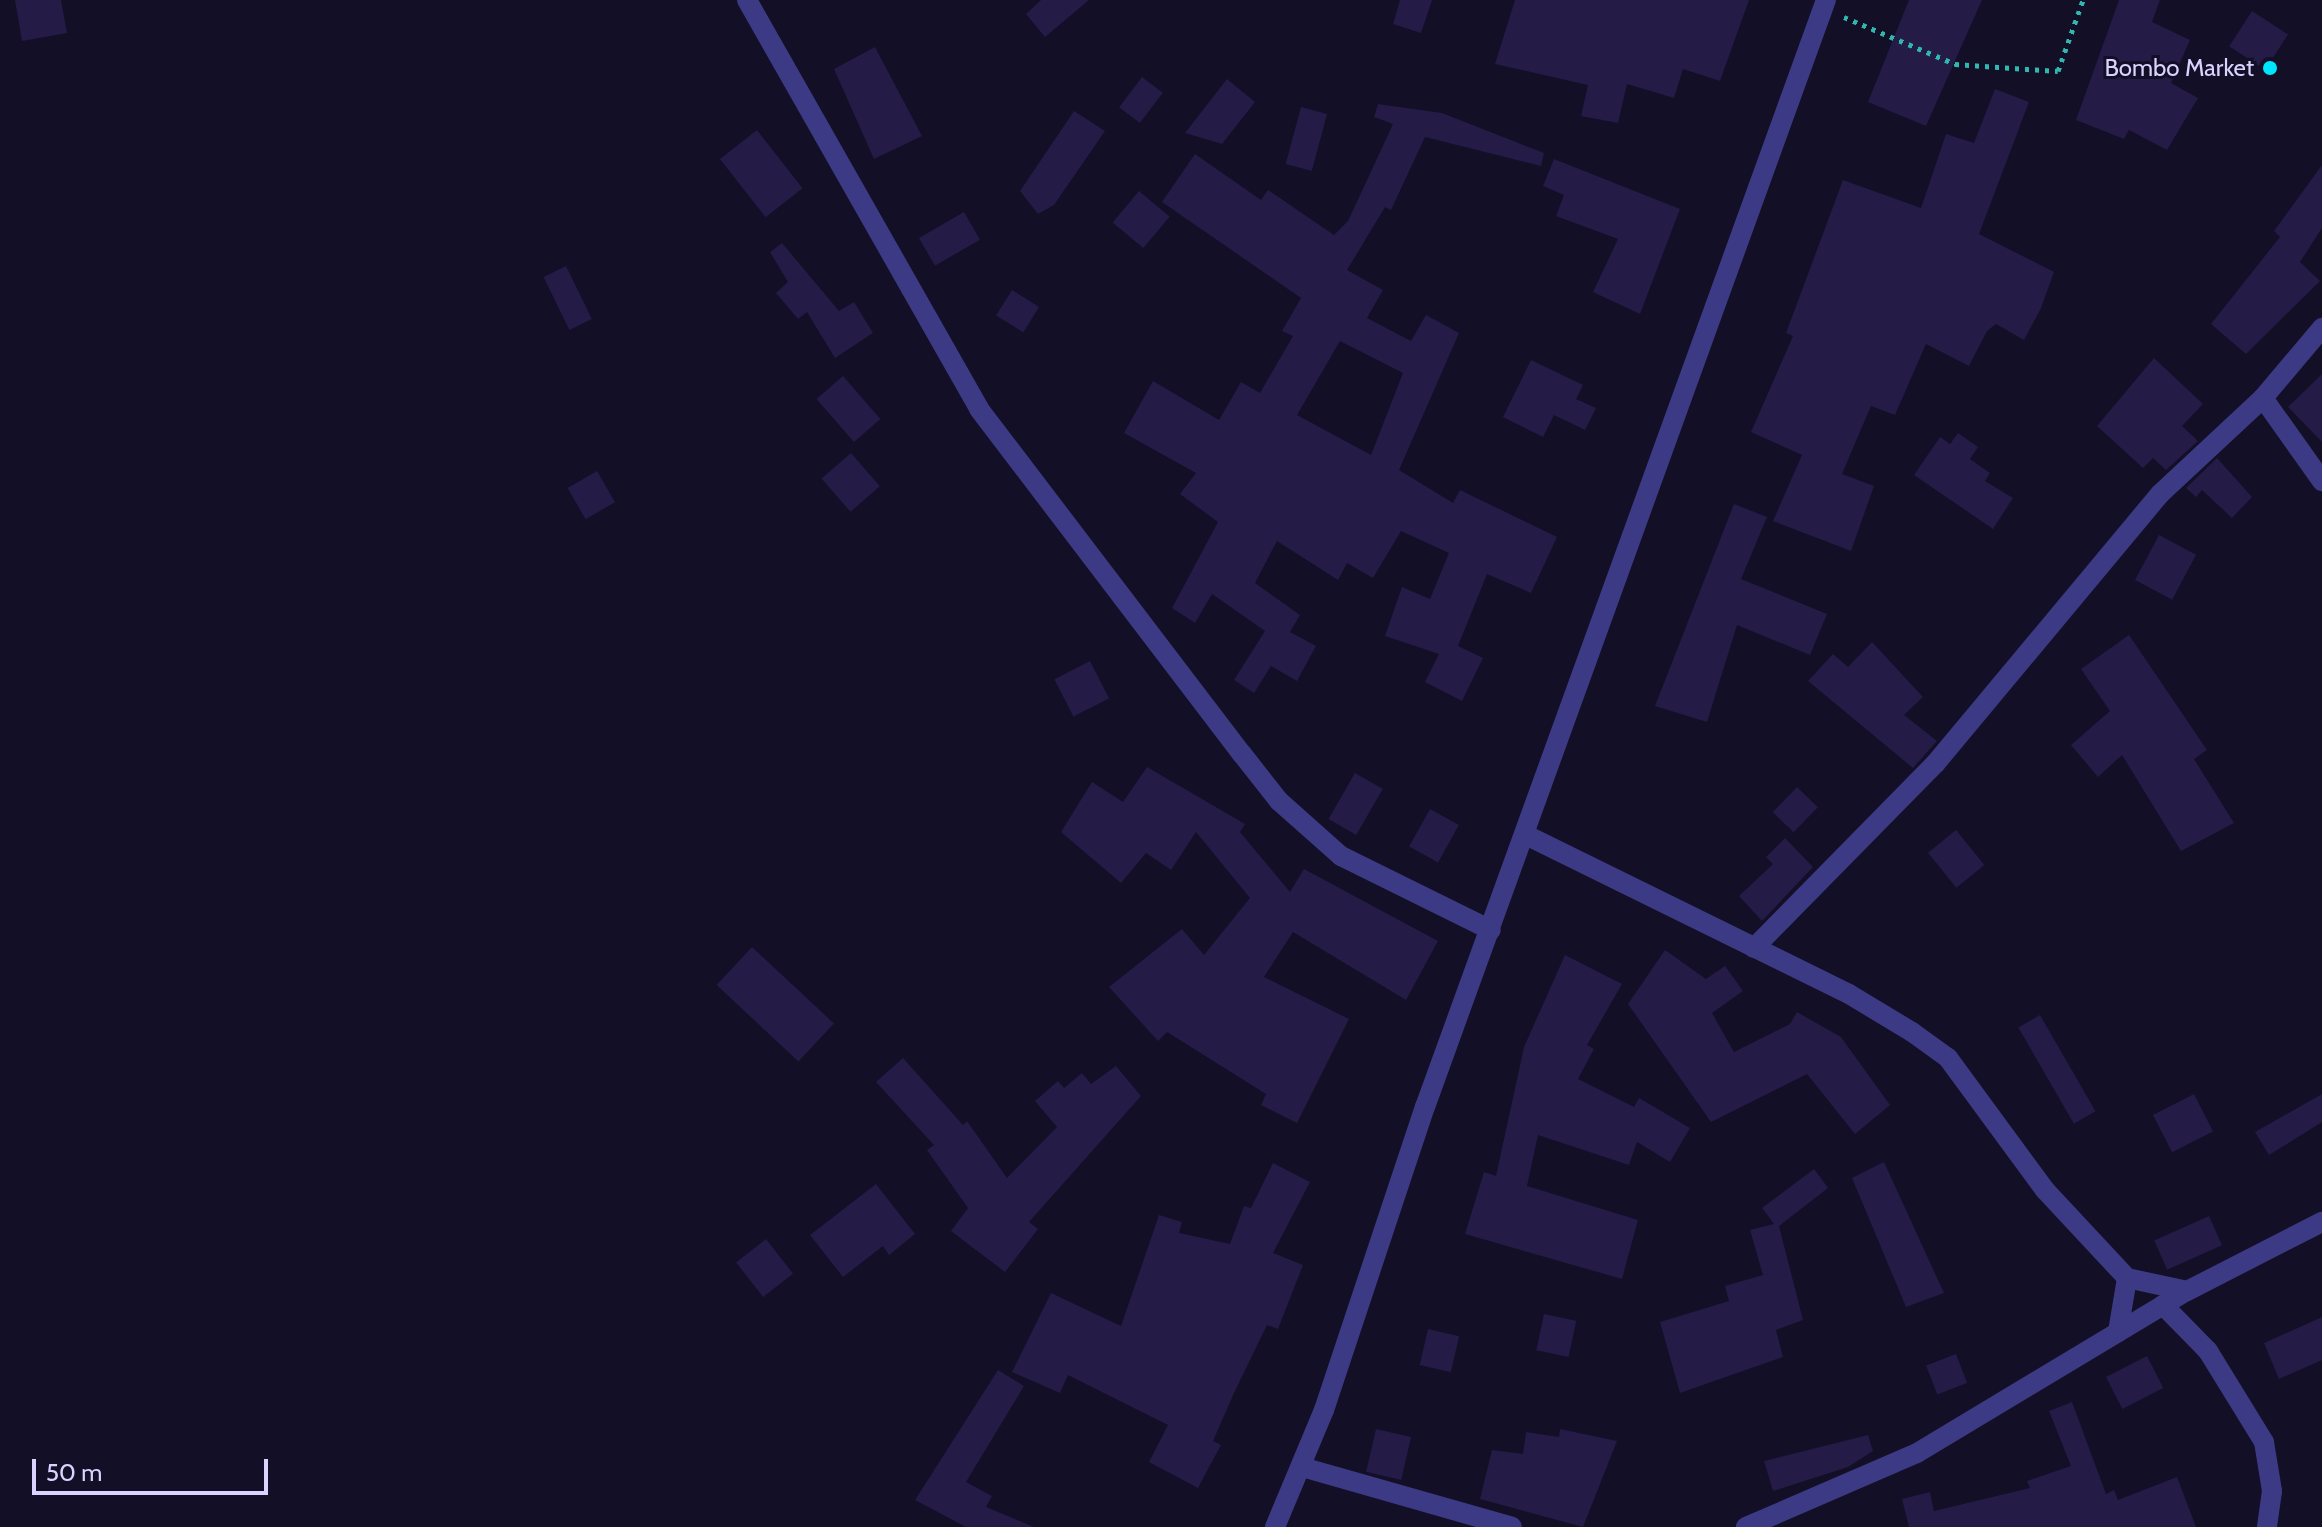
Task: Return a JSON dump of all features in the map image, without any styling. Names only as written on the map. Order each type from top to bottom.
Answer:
[{"type":"street","points":[[747,0],[979,409],[1251,766],[1341,856],[1491,930]]},
{"type":"street","points":[[1275,1527],[1302,1467],[1491,930],[1824,5]]},
{"type":"street","points":[[1754,948],[1935,764],[2160,494],[2263,398],[2322,328]]},
{"type":"street","points":[[2263,398],[2322,481]]},
{"type":"street","points":[[1526,835],[1849,994],[1948,1058],[2045,1190],[2127,1278],[2187,1291]]},
{"type":"street","points":[[1746,1527],[1917,1453],[2187,1291],[2322,1222]]},
{"type":"street","points":[[2118,1332],[2127,1278]]},
{"type":"street","points":[[2163,1305],[2208,1351],[2264,1442],[2272,1491],[2267,1527]]},
{"type":"street","points":[[1302,1467],[1512,1527]]},
{"type":"path","points":[[1824,5],[1955,64],[2058,71],[2083,0]]},
{"type":"building","points":[[15,0],[61,0],[67,33],[22,41]]},
{"type":"building","points":[[1041,0],[1089,0],[1045,37],[1026,14]]},
{"type":"building","points":[[1400,0],[1432,0],[1421,33],[1393,24]]},
{"type":"building","points":[[1515,0],[1749,0],[1720,81],[1683,69],[1674,98],[1627,84],[1618,123],[1581,116],[1588,85],[1495,64]]},
{"type":"building","points":[[1909,0],[1982,0],[1926,126],[1868,102]]},
{"type":"building","points":[[2119,0],[2160,0],[2152,22],[2190,40],[2171,83],[2198,98],[2167,150],[2129,130],[2124,139],[2076,120]]},
{"type":"building","points":[[2252,11],[2288,34],[2265,70],[2229,46]]},
{"type":"building","points":[[875,47],[922,136],[874,159],[834,69]]},
{"type":"building","points":[[1142,77],[1163,93],[1140,123],[1119,107]]},
{"type":"building","points":[[1227,79],[1255,102],[1222,144],[1185,133]]},
{"type":"building","points":[[1995,89],[2029,102],[1979,234],[2054,272],[2041,308],[2024,340],[1996,324],[1987,331],[1969,366],[1926,344],[1895,415],[1871,406],[1842,474],[1874,486],[1851,551],[1773,521],[1802,455],[1751,432],[1793,336],[1786,333],[1843,180],[1921,208],[1946,134],[1974,143]]},
{"type":"building","points":[[1378,104],[1442,113],[1544,153],[1541,166],[1425,137],[1391,210],[1385,207],[1347,270],[1383,290],[1367,318],[1411,341],[1426,315],[1459,333],[1399,470],[1453,503],[1460,490],[1557,537],[1531,593],[1487,574],[1458,646],[1483,658],[1462,701],[1425,682],[1439,654],[1385,636],[1402,587],[1430,599],[1449,553],[1401,531],[1373,578],[1347,563],[1338,580],[1277,541],[1255,583],[1300,615],[1290,632],[1316,646],[1297,681],[1271,666],[1254,693],[1234,680],[1265,631],[1212,594],[1195,623],[1172,608],[1218,522],[1180,494],[1196,473],[1124,433],[1153,381],[1219,420],[1241,382],[1260,393],[1293,336],[1282,331],[1301,298],[1162,202],[1195,154],[1261,200],[1268,190],[1334,235],[1348,221],[1393,124],[1374,117]],"holes":[[[1340,341],[1403,373],[1371,455],[1297,415]]]},
{"type":"building","points":[[1301,107],[1327,114],[1312,171],[1286,164]]},
{"type":"building","points":[[1074,111],[1105,131],[1054,205],[1038,214],[1020,191]]},
{"type":"building","points":[[757,130],[803,188],[766,217],[720,159]]},
{"type":"building","points":[[1554,159],[1680,209],[1640,314],[1593,292],[1618,239],[1556,216],[1564,195],[1543,186]]},
{"type":"building","points":[[2322,165],[2322,228],[2300,262],[2320,281],[2246,354],[2211,324],[2280,237],[2274,231]]},
{"type":"building","points":[[1139,191],[1170,217],[1143,248],[1113,222]]},
{"type":"building","points":[[964,212],[980,240],[935,266],[919,238]]},
{"type":"building","points":[[782,243],[839,311],[854,302],[873,333],[835,358],[807,312],[798,319],[776,293],[788,282],[770,252]]},
{"type":"building","points":[[566,266],[592,319],[569,330],[544,277]]},
{"type":"building","points":[[1012,290],[1039,307],[1023,332],[996,315]]},
{"type":"building","points":[[2154,358],[2203,404],[2182,426],[2198,441],[2166,470],[2153,458],[2143,468],[2097,426]]},
{"type":"building","points":[[1531,360],[1583,385],[1576,399],[1596,408],[1585,430],[1554,415],[1543,437],[1503,417]]},
{"type":"building","points":[[2322,374],[2322,442],[2288,407]]},
{"type":"building","points":[[843,376],[880,419],[854,442],[817,399]]},
{"type":"building","points":[[1958,433],[1978,447],[1970,459],[1990,473],[1985,481],[2013,498],[1993,529],[1914,475],[1940,437],[1950,444]]},
{"type":"building","points":[[851,453],[880,486],[850,512],[822,479]]},
{"type":"building","points":[[2217,458],[2252,497],[2232,518],[2202,490],[2196,497],[2186,488]]},
{"type":"building","points":[[597,471],[615,502],[586,519],[568,488]]},
{"type":"building","points":[[1734,504],[1767,517],[1741,579],[1827,614],[1810,655],[1737,625],[1707,722],[1655,706]]},
{"type":"building","points":[[2159,535],[2196,555],[2172,600],[2135,580]]},
{"type":"building","points":[[2129,635],[2207,750],[2194,759],[2234,823],[2181,851],[2122,755],[2098,777],[2071,745],[2110,711],[2081,669]]},
{"type":"building","points":[[1872,642],[1923,697],[1904,715],[1937,741],[1913,768],[1808,681],[1833,654],[1848,667]]},
{"type":"building","points":[[1090,661],[1109,698],[1073,717],[1054,679]]},
{"type":"building","points":[[1147,767],[1245,824],[1240,832],[1290,892],[1304,869],[1438,941],[1406,1000],[1293,932],[1264,977],[1349,1019],[1297,1123],[1261,1105],[1266,1094],[1167,1032],[1158,1041],[1109,987],[1182,929],[1204,955],[1250,898],[1196,832],[1171,870],[1146,853],[1121,883],[1061,832],[1092,782],[1123,802]]},
{"type":"building","points":[[1355,773],[1383,789],[1356,835],[1328,819]]},
{"type":"building","points":[[1797,787],[1818,807],[1794,832],[1773,812]]},
{"type":"building","points":[[1430,809],[1459,825],[1438,863],[1409,847]]},
{"type":"building","points":[[1956,830],[1984,865],[1956,888],[1928,853]]},
{"type":"building","points":[[1785,838],[1813,867],[1762,921],[1739,896],[1773,864],[1766,857]]},
{"type":"building","points":[[752,947],[834,1023],[798,1061],[717,985]]},
{"type":"building","points":[[1665,950],[1706,979],[1725,966],[1743,991],[1712,1013],[1734,1052],[1790,1024],[1797,1012],[1841,1037],[1890,1105],[1855,1134],[1807,1074],[1711,1122],[1628,1004]]},
{"type":"building","points":[[1565,955],[1622,984],[1587,1045],[1594,1049],[1578,1079],[1634,1107],[1639,1098],[1690,1128],[1670,1162],[1637,1142],[1629,1165],[1538,1135],[1527,1186],[1638,1220],[1622,1279],[1465,1234],[1484,1172],[1496,1176],[1524,1047]]},
{"type":"building","points":[[2040,1015],[2096,1111],[2074,1124],[2018,1028]]},
{"type":"building","points":[[903,1058],[963,1125],[967,1121],[1007,1178],[1057,1127],[1035,1101],[1058,1081],[1064,1088],[1082,1073],[1091,1084],[1116,1066],[1141,1096],[1029,1222],[1038,1229],[1005,1272],[951,1231],[968,1208],[927,1150],[934,1145],[876,1082]]},
{"type":"building","points":[[2194,1094],[2213,1131],[2172,1152],[2153,1115]]},
{"type":"building","points":[[2322,1094],[2322,1122],[2269,1155],[2255,1132]]},
{"type":"building","points":[[1884,1162],[1944,1293],[1906,1307],[1852,1178]]},
{"type":"building","points":[[1273,1163],[1310,1182],[1273,1253],[1303,1265],[1278,1329],[1267,1325],[1234,1393],[1213,1441],[1221,1445],[1198,1488],[1149,1462],[1168,1425],[1068,1375],[1060,1393],[1012,1372],[1051,1293],[1121,1326],[1159,1215],[1182,1222],[1179,1233],[1230,1244],[1244,1206],[1251,1208]]},
{"type":"building","points":[[1814,1169],[1828,1188],[1779,1226],[1803,1320],[1776,1330],[1783,1357],[1680,1393],[1660,1322],[1729,1301],[1725,1286],[1763,1275],[1750,1230],[1774,1224],[1762,1208]]},
{"type":"building","points":[[876,1184],[915,1234],[889,1255],[883,1246],[843,1277],[810,1235]]},
{"type":"building","points":[[2209,1216],[2222,1245],[2167,1270],[2154,1240]]},
{"type":"building","points":[[766,1239],[793,1274],[763,1297],[736,1262]]},
{"type":"building","points":[[1544,1314],[1576,1321],[1569,1357],[1536,1350]]},
{"type":"building","points":[[2322,1317],[2322,1360],[2279,1379],[2264,1343]]},
{"type":"building","points":[[1428,1329],[1459,1336],[1451,1372],[1420,1365]]},
{"type":"building","points":[[1956,1354],[1967,1383],[1937,1394],[1926,1365]]},
{"type":"building","points":[[2147,1356],[2163,1388],[2122,1409],[2106,1377]]},
{"type":"building","points":[[998,1370],[1024,1386],[966,1482],[992,1496],[986,1507],[1034,1527],[966,1527],[915,1500]]},
{"type":"building","points":[[2072,1402],[2106,1494],[2114,1490],[2118,1500],[2177,1477],[2196,1527],[1909,1527],[1902,1499],[1930,1492],[1934,1511],[2030,1488],[2027,1481],[2071,1466],[2049,1411]]},
{"type":"building","points":[[1376,1429],[1411,1437],[1401,1480],[1366,1472]]},
{"type":"building","points":[[1560,1429],[1617,1441],[1583,1527],[1480,1499],[1492,1450],[1523,1454],[1526,1432],[1559,1437]]},
{"type":"building","points":[[1868,1435],[1873,1451],[1848,1467],[1773,1491],[1764,1461]]},
{"type":"place","name":"Bombo Market","points":[[2270,68]]}]
